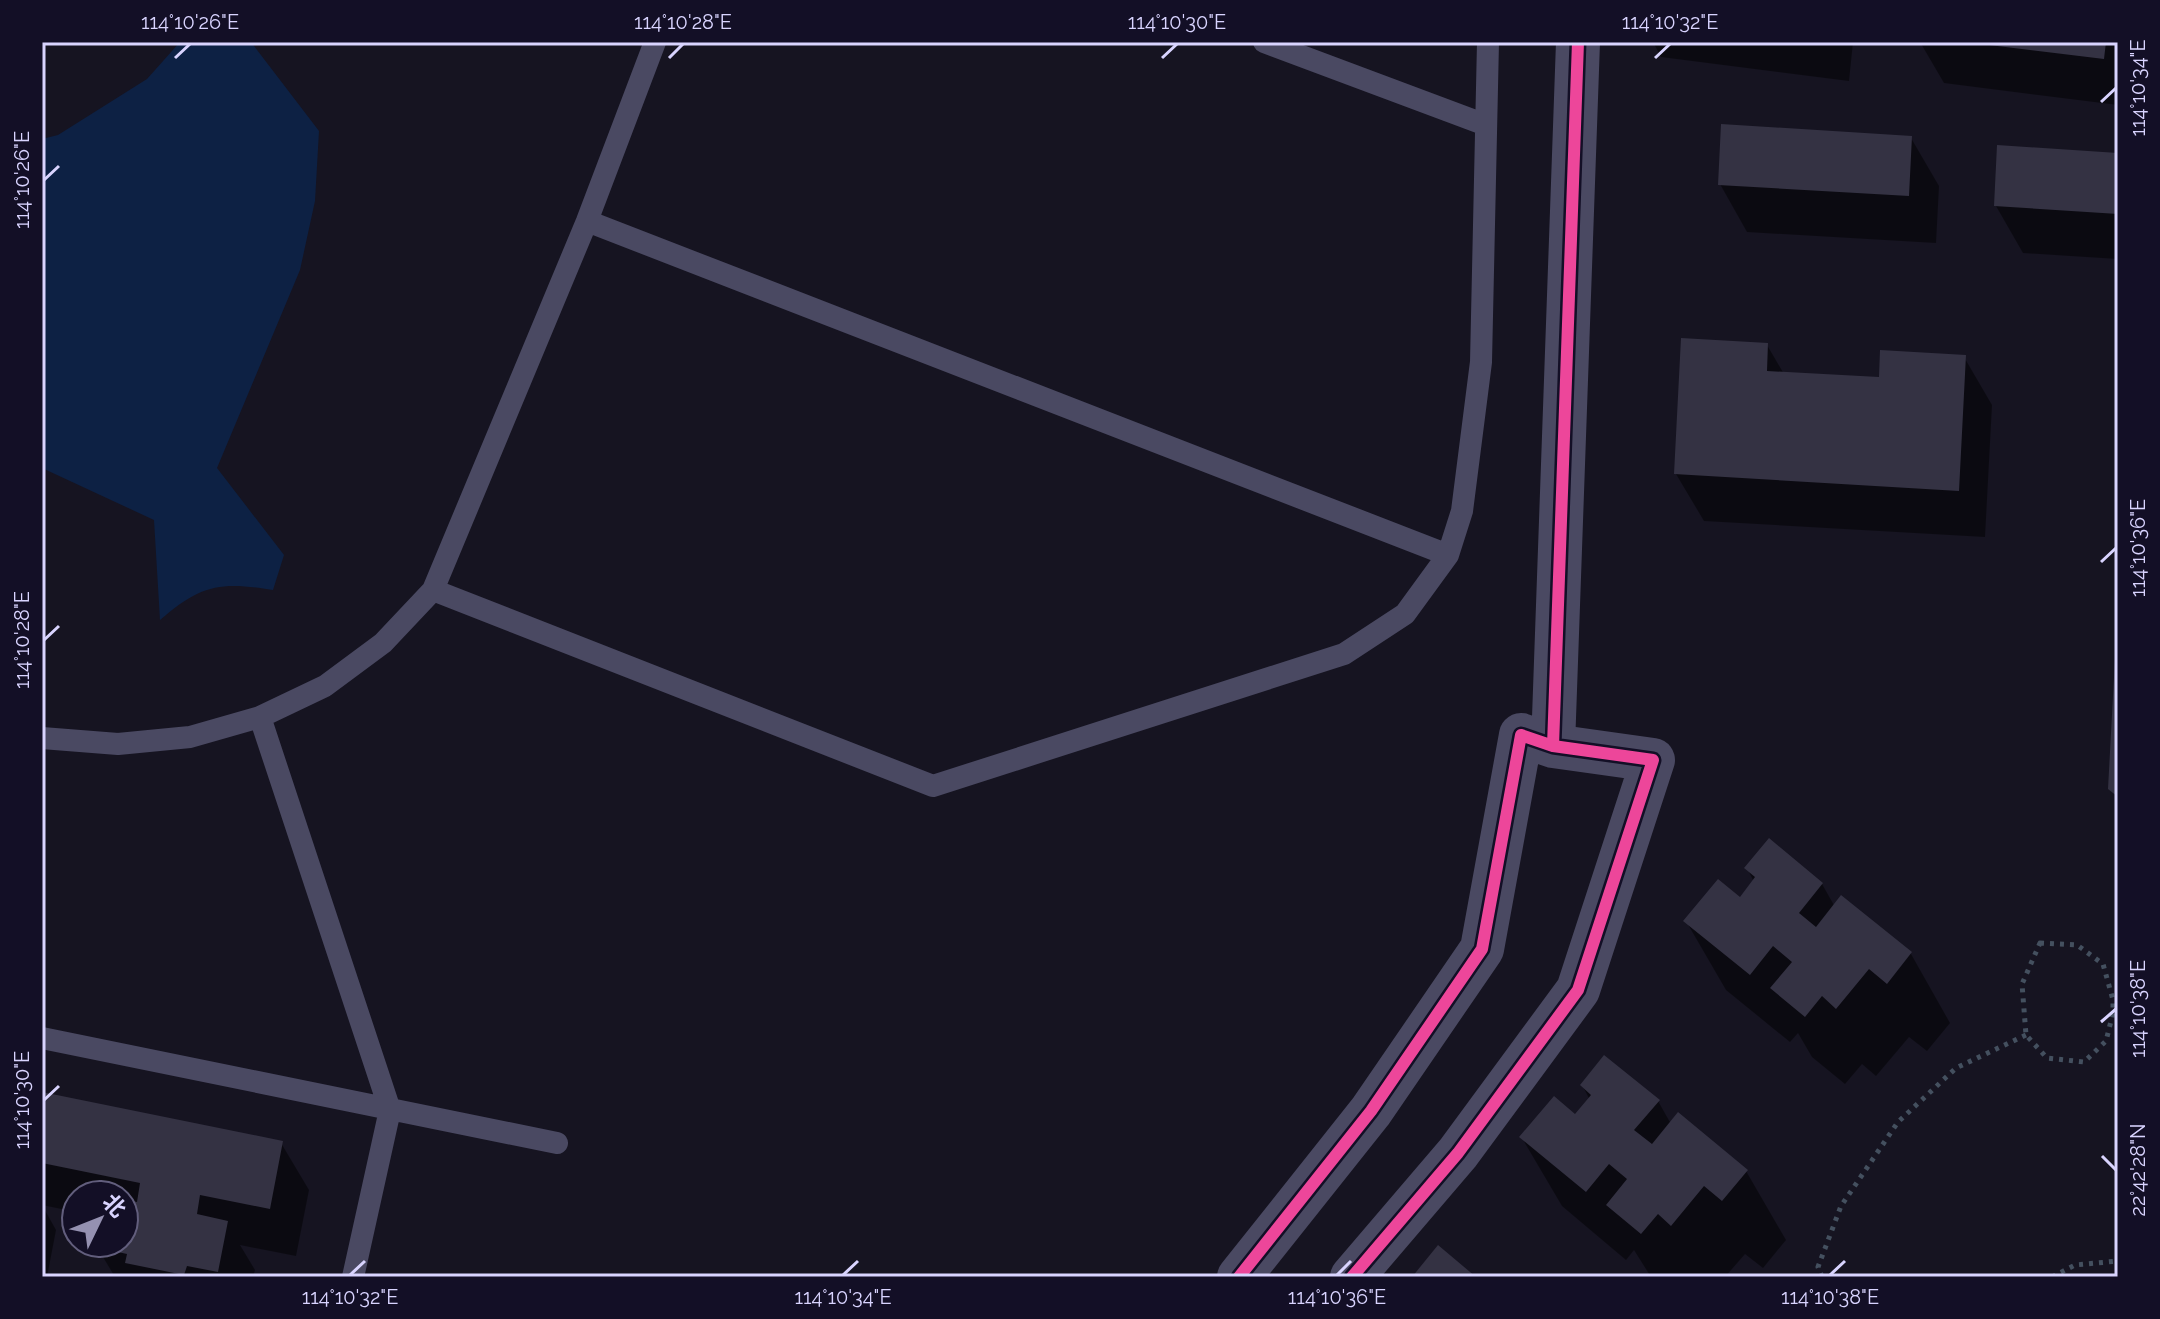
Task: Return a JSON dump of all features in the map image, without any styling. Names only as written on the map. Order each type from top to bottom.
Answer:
[{"type":"street","points":[[1553,746],[1578,42]]},
{"type":"street","points":[[1239,1277],[1371,1111],[1482,949],[1521,735],[1553,746],[1653,760],[1578,990],[1458,1153],[1352,1277]]},
{"type":"lane","points":[[42,738],[118,744],[190,737],[260,717],[325,686],[383,643],[433,590],[587,221],[655,42]]},
{"type":"lane","points":[[1264,42],[1486,125]]},
{"type":"lane","points":[[433,590],[933,786],[1344,654],[1405,614],[1448,555],[1462,511],[1481,362],[1488,42]]},
{"type":"lane","points":[[587,221],[1448,555]]},
{"type":"lane","points":[[260,717],[390,1110],[353,1277]]},
{"type":"lane","points":[[42,1038],[557,1143]]},
{"type":"path","points":[[2040,943],[2077,945],[2103,964],[2116,1013],[2106,1041],[2084,1062],[2047,1058],[2026,1035],[2022,984],[2040,943]]},
{"type":"path","points":[[1822,1277],[1818,1267],[1841,1206],[1898,1122],[1956,1068],[2026,1035]]},
{"type":"path","points":[[2052,1277],[2075,1265],[2118,1261]]},
{"type":"water","points":[[180,42],[251,42],[319,131],[315,201],[300,270],[217,468],[284,555],[273,590],[239,586],[212,588],[187,599],[160,620],[154,520],[42,468],[42,139],[58,135],[147,79]]},
{"type":"building","points":[[1981,42],[2106,42],[2104,59]]},
{"type":"building","points":[[1721,124],[1912,136],[1909,196],[1718,185]]},
{"type":"building","points":[[1997,145],[2118,153],[2118,214],[1994,206]]},
{"type":"building","points":[[1681,338],[1768,343],[1767,371],[1879,377],[1880,350],[1966,355],[1959,491],[1674,474]]},
{"type":"building","points":[[2118,640],[2118,797],[2108,789]]},
{"type":"building","points":[[1769,838],[1823,883],[1799,913],[1816,927],[1841,895],[1912,952],[1887,984],[1869,969],[1836,1009],[1822,996],[1805,1017],[1770,988],[1792,962],[1773,946],[1750,975],[1683,921],[1718,879],[1740,897],[1755,877],[1744,868]]},
{"type":"building","points":[[1604,1055],[1660,1100],[1634,1130],[1652,1144],[1678,1112],[1748,1170],[1722,1201],[1704,1186],[1671,1226],[1658,1214],[1641,1234],[1606,1205],[1627,1179],[1609,1164],[1586,1192],[1519,1137],[1554,1096],[1575,1114],[1591,1095],[1580,1085]]},
{"type":"building","points":[[42,1092],[283,1141],[270,1209],[200,1195],[197,1214],[228,1221],[218,1272],[187,1266],[184,1275],[125,1263],[126,1259],[140,1259],[140,1179],[120,1179],[42,1163]]},
{"type":"building","points":[[1438,1245],[1476,1277],[1412,1277]]},
{"type":"cycle path","points":[[1553,746],[1578,42]]},
{"type":"cycle path","points":[[1239,1277],[1371,1111],[1482,949],[1521,735],[1553,746],[1653,760],[1578,990],[1458,1153],[1352,1277]]}]
